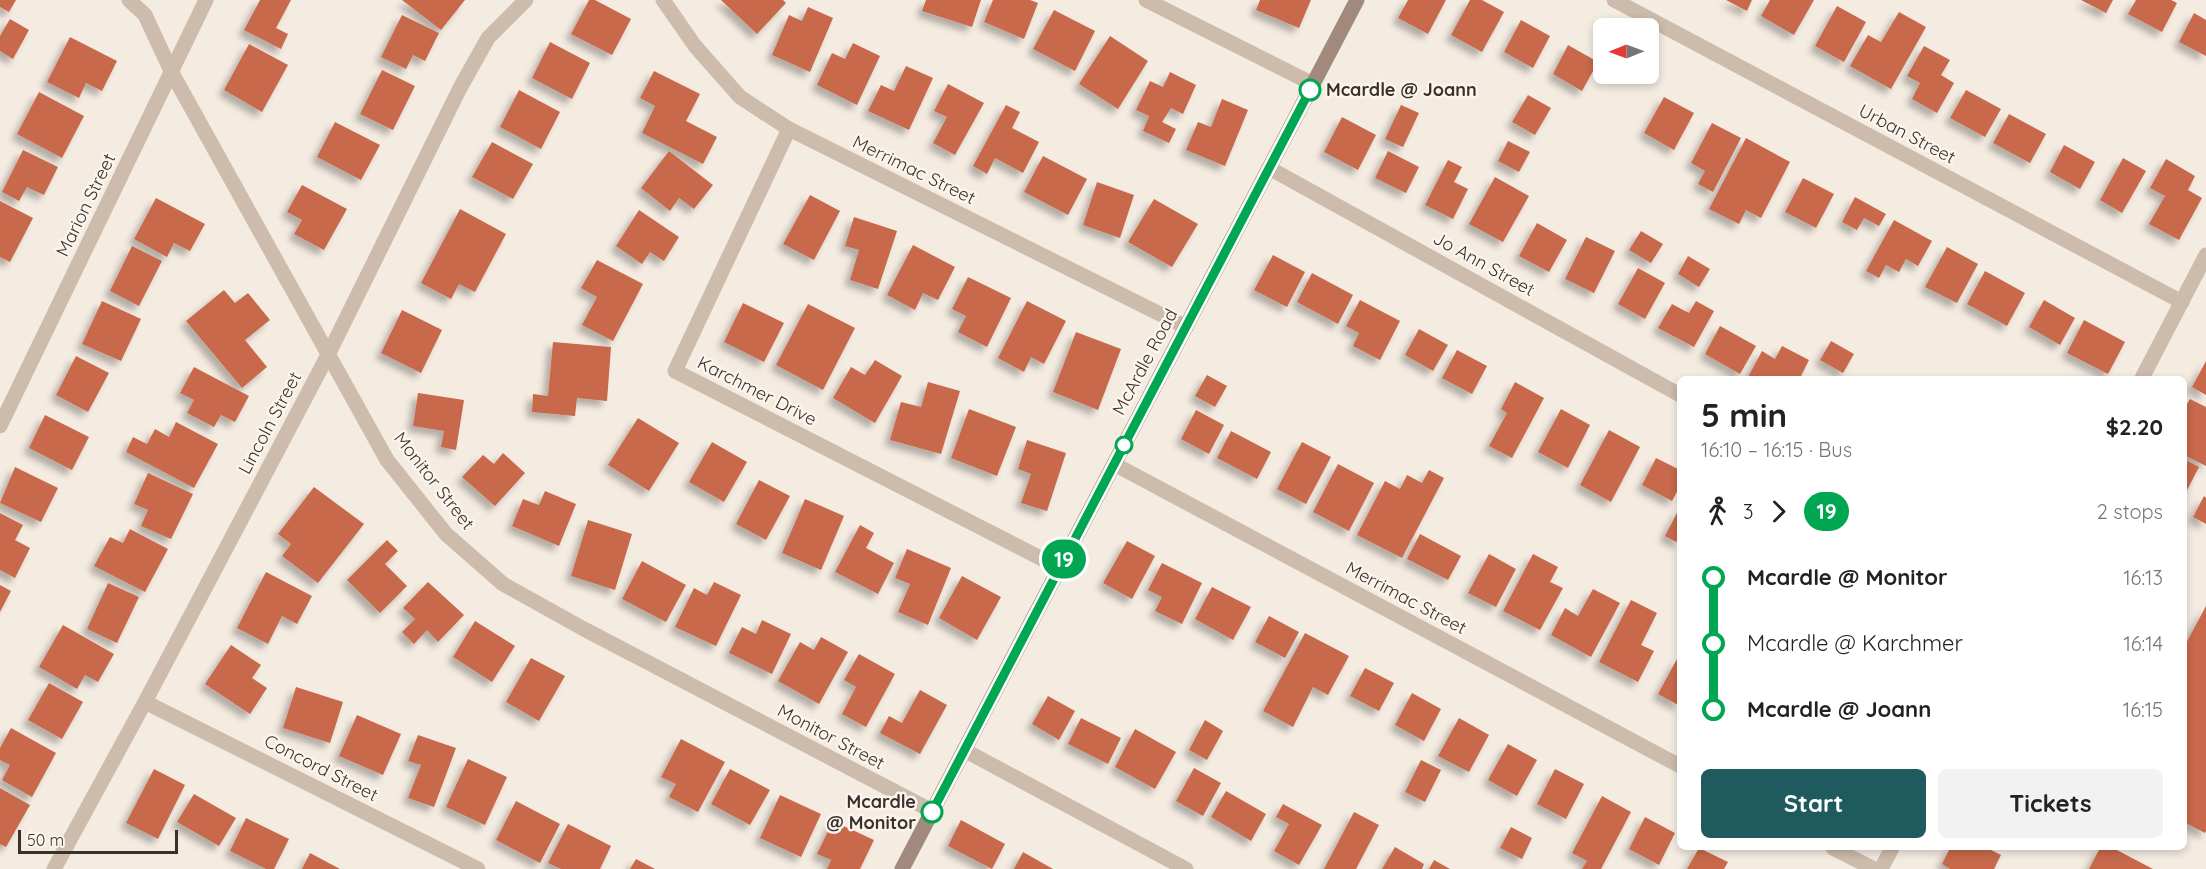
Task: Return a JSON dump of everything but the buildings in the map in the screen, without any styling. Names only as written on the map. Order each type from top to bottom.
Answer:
[{"type":"main road","name":"McArdle Road","points":[[902,869],[1357,0]]},
{"type":"street","name":"Monitor Street","points":[[129,0],[145,15],[172,73],[387,460],[446,534],[503,584],[932,812]]},
{"type":"street","name":"Marion Street","points":[[0,426],[206,0]]},
{"type":"street","name":"Lincoln Street","points":[[54,869],[329,353],[460,88],[488,38],[526,0]]},
{"type":"street","name":"Merrimac Street","points":[[663,0],[695,46],[740,97],[789,129],[1186,327]]},
{"type":"street","points":[[1146,0],[1312,84]]},
{"type":"street","name":"Urban Street","points":[[1614,0],[2182,302]]},
{"type":"street","name":"Karchmer Drive","points":[[789,129],[675,371],[1060,568]]},
{"type":"street","name":"Jo Ann Street","points":[[1269,168],[1677,392]]},
{"type":"street","points":[[2142,376],[2206,255]]},
{"type":"street","name":"Merrimac Street","points":[[1114,464],[1677,764]]},
{"type":"street","name":"Concord Street","points":[[145,702],[478,869]]},
{"type":"street","points":[[964,750],[1186,869]]},
{"type":"street","points":[[1837,850],[1874,869]]},
{"type":"street","points":[[1881,869],[1891,850]]},
{"type":"bus line","name":"19","points":[[932,812],[1310,90]]},
{"type":"place","name":"Mcardle @ Joann","points":[[1310,90]]},
{"type":"place","name":"Mcardle @ Monitor","points":[[932,812]]}]
